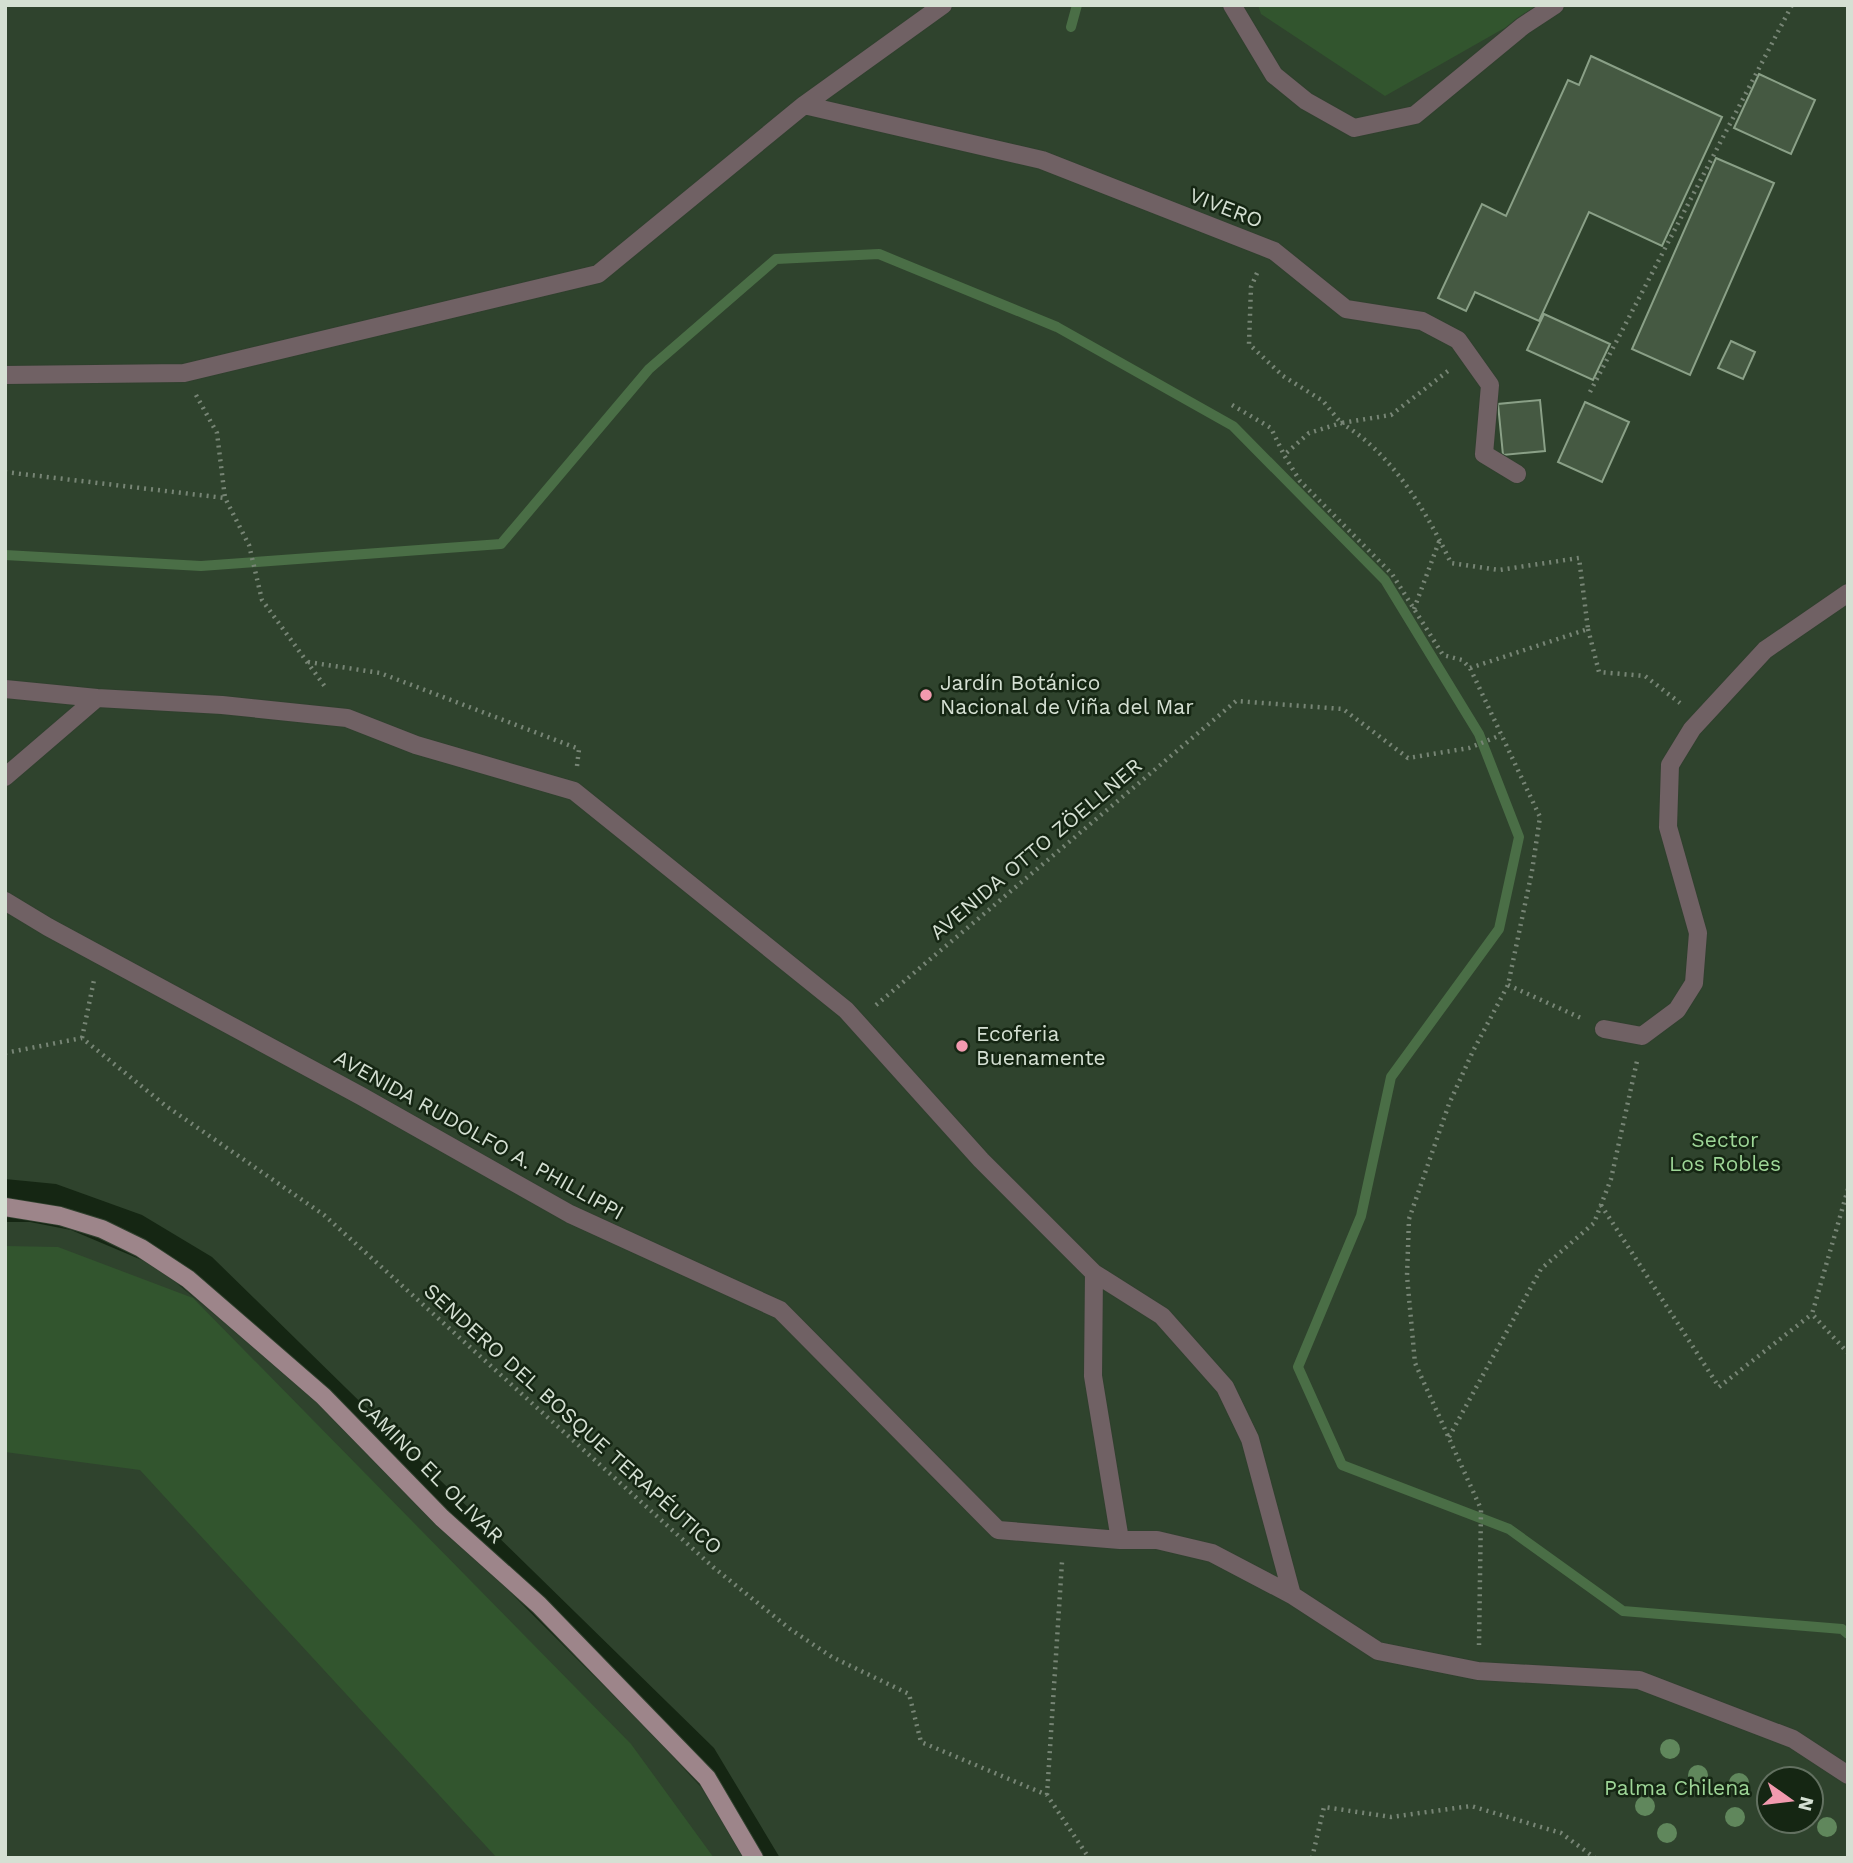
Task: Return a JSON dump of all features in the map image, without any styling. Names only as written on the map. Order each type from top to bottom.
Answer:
[{"type":"main road","name":"CAMINO EL OLIVAR","points":[[5,1207],[60,1216],[102,1230],[141,1248],[188,1279],[323,1396],[442,1518],[539,1605],[707,1778],[754,1858]]},
{"type":"lane","points":[[5,375],[184,373],[598,274],[804,105],[943,5]]},
{"type":"lane","points":[[1232,5],[1274,75],[1306,101],[1354,128],[1415,114],[1524,26],[1555,5]]},
{"type":"lane","name":"VIVERO","points":[[804,105],[1042,160],[1275,251],[1346,309],[1422,321],[1458,340],[1490,385],[1484,454],[1517,474]]},
{"type":"lane","points":[[1604,1029],[1642,1036],[1676,1010],[1695,983],[1698,933],[1668,827],[1670,765],[1692,729],[1765,650],[1848,593]]},
{"type":"lane","points":[[5,689],[97,698],[222,705],[347,718],[416,745],[574,791],[846,1010],[981,1160],[1094,1273],[1162,1316],[1225,1387],[1250,1439],[1292,1595]]},
{"type":"lane","points":[[5,777],[97,698]]},
{"type":"lane","name":"AVENIDA RUDOLFO A. PHILLIPPI","points":[[5,901],[570,1214],[780,1310],[998,1530],[1157,1540],[1212,1553],[1292,1595],[1378,1651],[1478,1671],[1639,1680],[1793,1739],[1848,1775]]},
{"type":"lane","points":[[1094,1273],[1093,1376],[1120,1539]]},
{"type":"path","points":[[1590,392],[1792,5]]},
{"type":"path","points":[[1275,251],[1259,268],[1251,287],[1249,344],[1283,376],[1323,401],[1340,423],[1357,432],[1388,464],[1426,512],[1451,563],[1499,570],[1579,558],[1588,629],[1599,673],[1645,676],[1700,720]]},
{"type":"path","points":[[1284,455],[1309,433],[1340,423],[1391,415],[1469,356]]},
{"type":"path","points":[[184,373],[217,433],[225,498],[249,545],[262,600],[347,718]]},
{"type":"path","points":[[1232,405],[1271,428],[1300,481],[1392,575],[1443,655],[1462,660],[1469,668],[1540,817],[1532,871],[1508,985],[1448,1104],[1409,1219],[1407,1276],[1415,1363],[1481,1509],[1478,1671]]},
{"type":"path","points":[[5,472],[225,498]]},
{"type":"path","points":[[1414,610],[1440,539]]},
{"type":"path","points":[[1469,668],[1588,629]]},
{"type":"path","points":[[307,662],[380,673],[579,749],[574,791]]},
{"type":"path","name":"AVENIDA OTTO ZÖELLNER","points":[[856,1021],[1236,701],[1343,709],[1408,758],[1476,746],[1501,735]]},
{"type":"path","points":[[5,1053],[82,1038],[99,955]]},
{"type":"path","points":[[1508,985],[1604,1029]]},
{"type":"path","points":[[1449,1437],[1542,1269],[1594,1223],[1611,1179],[1642,1036]]},
{"type":"path","name":"SENDERO DEL BOSQUE TERAPÉUTICO","points":[[82,1038],[166,1106],[324,1214],[713,1567],[790,1629],[832,1657],[909,1694],[921,1742],[1047,1795]]},
{"type":"path","points":[[1601,1204],[1719,1387],[1812,1314],[1848,1189]]},
{"type":"path","points":[[1812,1314],[1848,1353]]},
{"type":"path","points":[[1063,1535],[1047,1795],[1089,1858]]},
{"type":"path","points":[[1312,1858],[1324,1807],[1391,1817],[1471,1806],[1561,1833],[1595,1858]]},
{"type":"green space","name":"Jardín Botánico Nacional de Viña del Mar","points":[[5,5],[1848,5],[1848,1858],[780,1858],[714,1748],[212,1257],[142,1215],[56,1184],[5,1179]]},
{"type":"green space","points":[[1258,5],[1554,5],[1501,30],[1385,96],[1261,14]]},
{"type":"green space","points":[[5,1222],[30,1222],[71,1230],[156,1266],[321,1403],[650,1732],[701,1787],[744,1858],[5,1858]]},
{"type":"green space","points":[[5,1246],[58,1247],[193,1298],[631,1744],[714,1858],[497,1858],[140,1470],[5,1452]]},
{"type":"building","points":[[1591,56],[1722,117],[1662,246],[1589,212],[1539,321],[1475,292],[1466,311],[1438,298],[1482,204],[1506,216],[1568,80],[1579,85]]},
{"type":"building","points":[[1759,74],[1815,100],[1791,154],[1734,128]]},
{"type":"building","points":[[1716,158],[1774,183],[1690,375],[1632,349]]},
{"type":"building","points":[[1544,314],[1610,344],[1593,380],[1527,350]]},
{"type":"building","points":[[1731,341],[1755,352],[1743,379],[1718,368]]},
{"type":"building","points":[[1540,400],[1545,451],[1503,455],[1498,404]]},
{"type":"building","points":[[1585,402],[1629,422],[1602,482],[1558,462]]},
{"type":"waterway","points":[[1071,27],[1077,5]]},
{"type":"waterway","points":[[5,555],[201,566],[501,544],[649,369],[776,259],[879,254],[1057,327],[1233,426],[1385,580],[1479,734],[1519,837],[1499,929],[1391,1077],[1361,1216],[1298,1367],[1342,1465],[1509,1529],[1623,1611],[1842,1629],[1848,1634]]},
{"type":"place","name":"Jardín Botánico Nacional de Viña del Mar","points":[[926,695]]},
{"type":"place","name":"Ecoferia Buenamente","points":[[962,1046]]},
{"type":"park label","name":"Sector Los Robles","points":[[1725,1152]]},
{"type":"park label","name":"Palma Chilena","points":[[1677,1788]]}]
